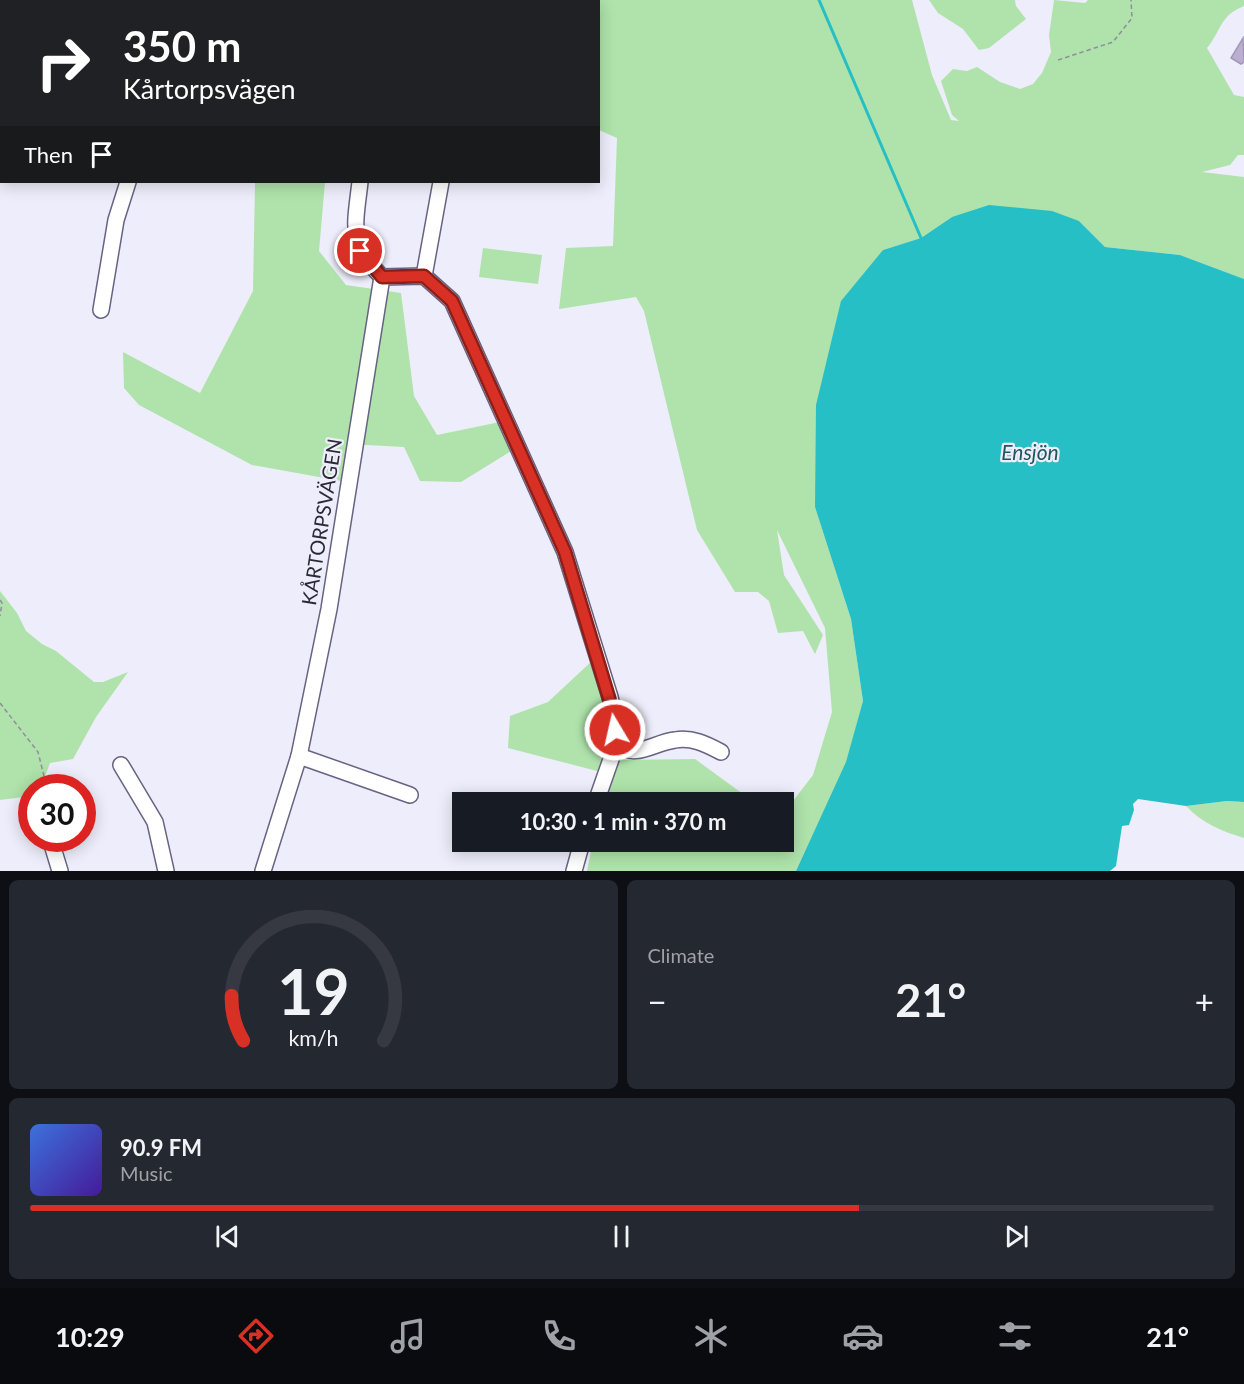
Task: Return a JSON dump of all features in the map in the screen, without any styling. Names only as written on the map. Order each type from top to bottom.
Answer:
[{"type":"street","points":[[101,310],[116,220],[128,183]]},
{"type":"street","points":[[360,183],[356,233],[360,251],[382,277],[424,276],[452,301],[565,552],[612,706],[616,745],[600,792]]},
{"type":"street","points":[[424,276],[441,183]]},
{"type":"street","name":"KÅRTORPSVÄGEN","points":[[264,871],[299,756],[341,544],[382,277]]},
{"type":"street","points":[[616,745],[632,752],[640,752],[664,742],[682,739],[706,744],[720,752]]},
{"type":"street","points":[[299,756],[410,795]]},
{"type":"street","points":[[121,765],[155,822],[166,871]]},
{"type":"street","points":[[54,852],[60,871]]},
{"type":"street","points":[[574,871],[579,852]]},
{"type":"path","points":[[1058,60],[1113,42],[1132,18],[1131,0]]},
{"type":"path","points":[[0,600],[2,603],[0,616]]},
{"type":"path","points":[[0,703],[38,752],[44,774]]},
{"type":"green space","points":[[600,0],[912,0],[932,75],[951,120],[959,121],[952,115],[941,81],[953,69],[967,71],[977,67],[1000,82],[1020,89],[1033,84],[1042,73],[1051,52],[1049,35],[1054,0],[1085,3],[1088,0],[1244,0],[1244,6],[1225,19],[1207,48],[1234,95],[1244,97],[1244,155],[1238,155],[1230,165],[1202,172],[1244,177],[1244,279],[1180,255],[1105,247],[1079,221],[952,217],[921,238],[883,250],[815,507],[851,619],[863,701],[847,762],[796,871],[587,871],[591,852],[794,852],[794,800],[813,775],[832,712],[825,628],[777,530],[784,575],[823,635],[815,654],[803,631],[778,633],[769,601],[758,592],[735,592],[697,530],[644,311],[636,297],[559,309],[566,248],[613,246],[617,138],[600,130]]},
{"type":"green space","points":[[929,0],[1015,0],[1016,6],[1026,19],[989,48],[979,50],[963,29],[938,13]]},
{"type":"green space","points":[[255,183],[325,183],[319,251],[346,285],[401,293],[414,396],[437,435],[500,422],[513,450],[461,482],[420,481],[404,447],[348,444],[341,481],[252,465],[139,405],[124,388],[123,352],[200,393],[253,291]]},
{"type":"green space","points":[[483,248],[542,255],[538,284],[479,277]]},
{"type":"green space","points":[[0,591],[17,613],[26,631],[42,644],[56,651],[94,682],[103,682],[128,672],[96,717],[73,759],[50,763],[46,774],[18,774],[18,798],[0,800]]},
{"type":"green space","points":[[592,661],[608,718],[609,751],[601,772],[508,748],[510,716],[548,702]]},
{"type":"green space","points":[[695,759],[740,792],[608,792],[619,760]]},
{"type":"green space","points":[[1227,801],[1244,802],[1244,838],[1212,826],[1186,806]]},
{"type":"water","name":"Ensjön","points":[[989,205],[1052,211],[1079,221],[1105,247],[1180,255],[1244,279],[1244,802],[1227,801],[1186,806],[1138,799],[1133,804],[1134,810],[1129,825],[1122,826],[1116,866],[1110,871],[796,871],[846,762],[863,701],[851,619],[815,507],[816,405],[841,301],[883,250],[921,238],[952,217]]},
{"type":"building","points":[[1243,38],[1244,62],[1241,64],[1231,58]]},
{"type":"waterway","points":[[819,0],[921,238]]},
{"type":"route","points":[[360,251],[366,261],[382,277],[424,276],[436,284],[452,301],[565,552],[614,714],[615,730]]}]
